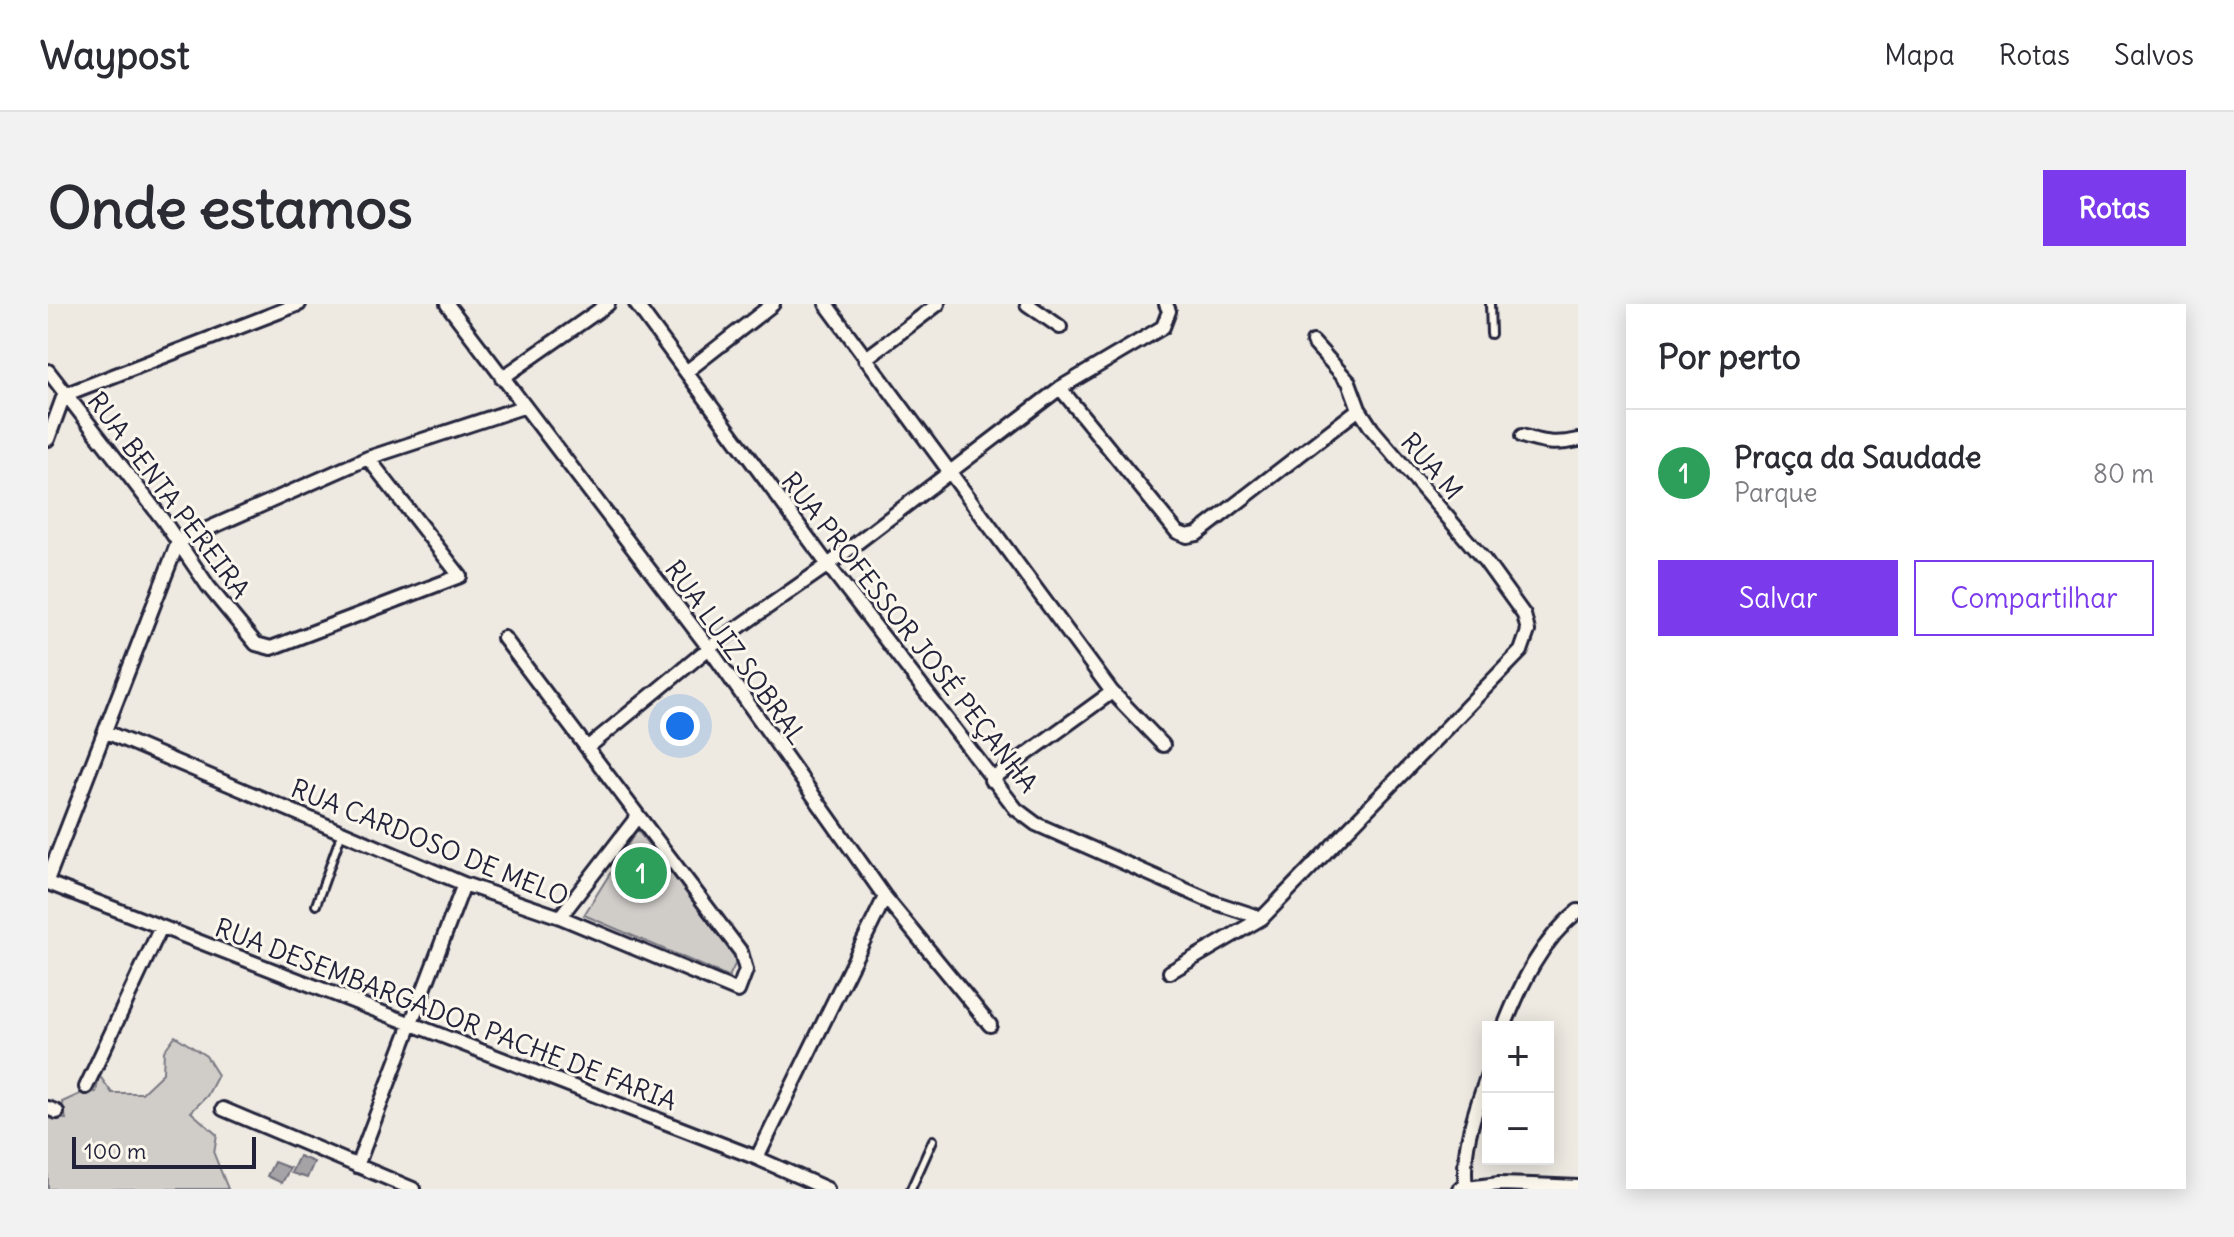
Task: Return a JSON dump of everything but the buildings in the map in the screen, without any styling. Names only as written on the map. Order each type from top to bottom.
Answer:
[{"type":"street","points":[[48,439],[64,395],[299,304]]},
{"type":"street","name":"RUA LUIZ SOBRAL","points":[[447,304],[709,648],[885,897],[990,1025]]},
{"type":"street","points":[[502,378],[608,304]]},
{"type":"street","name":"RUA PROFESSOR JOSÉ PEÇANHA","points":[[636,304],[828,565],[1016,809],[1036,824],[1213,902],[1262,918]]},
{"type":"street","points":[[826,304],[1112,692],[1163,745]]},
{"type":"street","points":[[865,359],[938,304]]},
{"type":"street","points":[[1027,304],[1060,327]]},
{"type":"street","points":[[587,748],[709,648],[828,565],[1060,388],[1163,327],[1168,318],[1166,304]]},
{"type":"street","points":[[686,372],[767,306]]},
{"type":"street","name":"RUA M","points":[[1262,918],[1521,651],[1528,631],[1524,615],[1485,561],[1372,429],[1359,409],[1349,382],[1313,342]]},
{"type":"street","name":"RUA BENTA PEREIRA","points":[[48,371],[208,586],[256,644],[271,648],[460,576],[368,458]]},
{"type":"street","points":[[1060,388],[1177,532],[1187,536],[1197,534],[1359,409]]},
{"type":"street","points":[[48,880],[178,542],[368,458],[523,407]]},
{"type":"street","points":[[1522,436],[1557,445],[1578,440]]},
{"type":"street","points":[[504,638],[637,817],[560,917]]},
{"type":"street","points":[[991,780],[1112,692]]},
{"type":"street","name":"RUA CARDOSO DE MELO","points":[[106,732],[464,884],[560,917],[738,991],[746,970],[741,952],[637,817]]},
{"type":"street","name":"RUA DESEMBARGADOR PACHE DE FARIA","points":[[48,880],[161,927],[757,1158],[827,1189]]},
{"type":"street","points":[[357,1166],[464,884]]},
{"type":"street","points":[[757,1158],[885,897]]},
{"type":"street","points":[[1506,1021],[1521,984],[1551,935],[1577,916]]},
{"type":"street","points":[[1170,972],[1262,918]]},
{"type":"street","points":[[86,1087],[161,927]]},
{"type":"street","points":[[1482,1090],[1471,1120],[1463,1188],[1578,1187]]},
{"type":"street","points":[[223,1109],[413,1189]]},
{"type":"lane","points":[[1490,304],[1491,334]]},
{"type":"lane","points":[[316,905],[342,832]]},
{"type":"lane","points":[[911,1189],[933,1140]]},
{"type":"shaded area","points":[[637,830],[739,956],[729,977],[584,915]]},
{"type":"shaded area","points":[[175,1036],[206,1056],[218,1075],[207,1096],[191,1112],[217,1135],[214,1154],[228,1189],[48,1189],[48,1117],[66,1119],[62,1102],[82,1093],[96,1092],[99,1075],[112,1093],[142,1093],[163,1073],[164,1051]]},
{"type":"shaded area","points":[[299,1156],[314,1162],[307,1178],[291,1173]]},
{"type":"shaded area","points":[[274,1162],[290,1168],[282,1183],[267,1176]]},
{"type":"place","name":"Praça da Saudade","points":[[641,873]]}]
